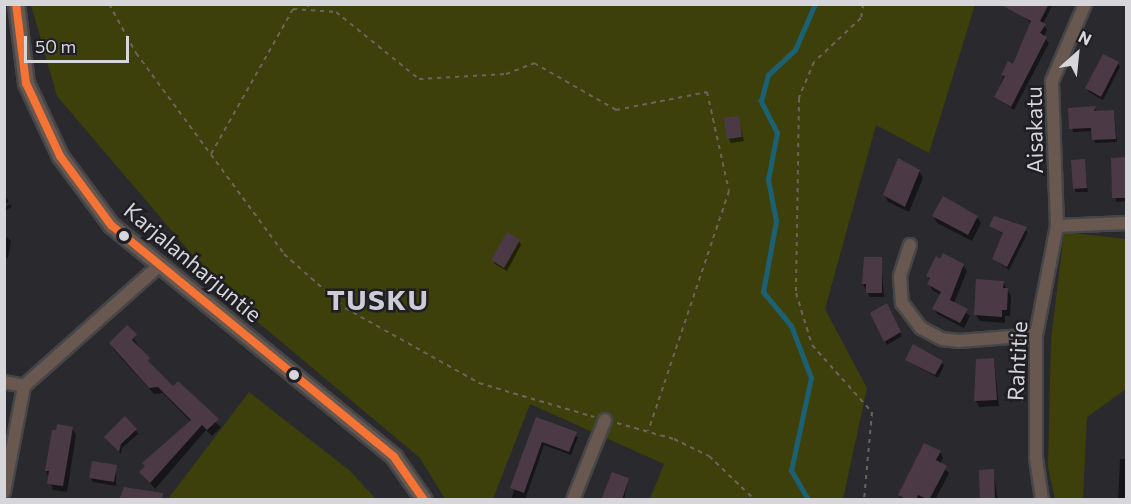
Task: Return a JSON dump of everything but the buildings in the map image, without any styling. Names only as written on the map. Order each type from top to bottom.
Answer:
[{"type":"street","name":"Karjalanharjuntie","points":[[16,4],[26,83],[60,156],[111,225],[394,457],[424,500]]},
{"type":"street","name":"Aisakatu","points":[[1057,226],[1052,81],[1085,4]]},
{"type":"street","points":[[1057,226],[1126,223]]},
{"type":"street","name":"Rahtitie","points":[[1042,500],[1036,458],[1036,335],[1057,226]]},
{"type":"street","points":[[910,245],[900,276],[902,303],[921,328],[942,339],[959,341],[1036,335]]},
{"type":"street","points":[[4,492],[24,386],[160,265]]},
{"type":"street","points":[[4,382],[24,386]]},
{"type":"street","points":[[573,500],[605,420]]},
{"type":"path","points":[[109,4],[136,53],[284,254],[345,308],[479,383],[648,431],[710,456],[755,500]]},
{"type":"path","points":[[305,4],[314,10]]},
{"type":"path","points":[[863,4],[861,18],[814,62],[799,98],[796,293],[812,345],[872,412],[864,500]]},
{"type":"path","points":[[211,154],[292,9],[336,12],[419,80],[506,74],[534,63],[616,110],[707,92],[729,191],[648,431]]},
{"type":"shaded area","points":[[31,5],[975,5],[929,153],[876,125],[825,309],[867,388],[843,499],[650,499],[664,464],[530,404],[493,499],[445,499],[420,458],[229,298],[57,96]]},
{"type":"shaded area","points":[[1064,232],[1126,239],[1126,389],[1087,417],[1083,499],[1055,499],[1048,467],[1051,340]]},
{"type":"shaded area","points":[[249,392],[349,470],[376,499],[168,499]]},
{"type":"waterway","points":[[808,500],[791,471],[811,378],[791,326],[763,292],[776,221],[768,180],[777,133],[761,101],[768,75],[795,50],[815,4]]},
{"type":"transit line","points":[[16,4],[26,83],[60,156],[111,225],[394,457],[424,500]]},
{"type":"district","name":"TUSKU","points":[[378,299]]}]
